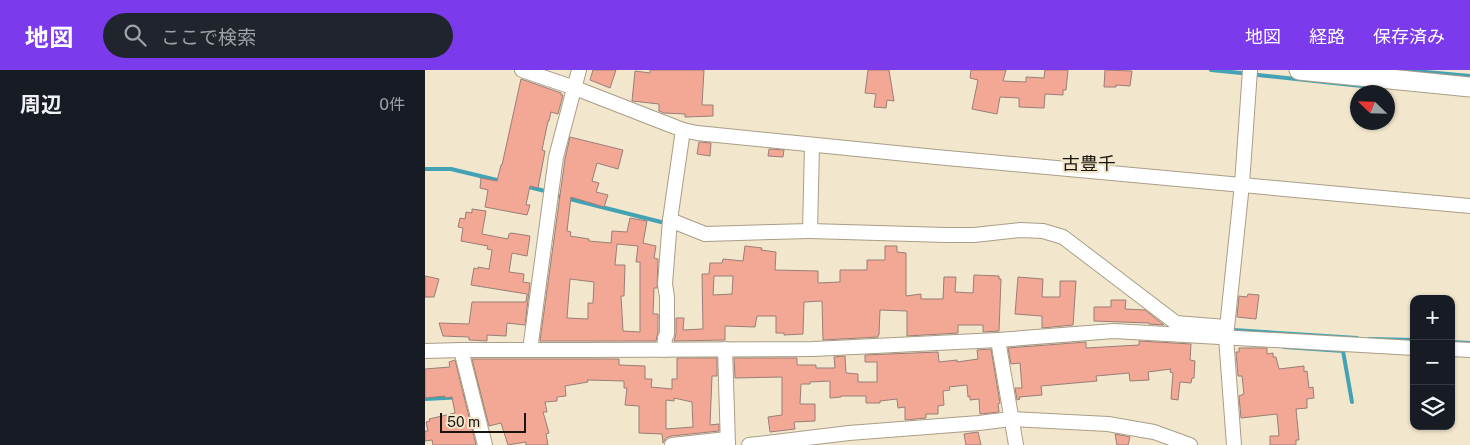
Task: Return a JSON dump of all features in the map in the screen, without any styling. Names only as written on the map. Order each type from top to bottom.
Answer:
[{"type":"street","points":[[522,70],[575,88],[683,130],[697,133],[1470,206]]},
{"type":"street","points":[[529,350],[556,157],[579,70]]},
{"type":"street","points":[[1234,445],[1226,332],[1242,184],[1250,70]]},
{"type":"street","points":[[1299,70],[1470,87]]},
{"type":"street","points":[[665,350],[667,297],[665,284],[670,220],[683,130]]},
{"type":"street","points":[[810,231],[812,145]]},
{"type":"street","points":[[670,220],[705,234],[810,231],[946,235],[1020,230],[1043,231],[1063,237],[1176,323],[1226,332]]},
{"type":"street","points":[[425,351],[813,348],[999,340],[1114,331],[1226,332],[1410,348]]},
{"type":"street","points":[[999,340],[1016,445]]},
{"type":"street","points":[[673,445],[727,442],[725,349]]},
{"type":"street","points":[[1455,349],[1470,350]]},
{"type":"street","points":[[461,350],[485,445]]},
{"type":"street","points":[[749,445],[849,433],[1011,419],[1108,424],[1154,432],[1190,445]]},
{"type":"building","points":[[593,70],[616,70],[610,88],[590,80]]},
{"type":"building","points":[[650,70],[704,70],[702,105],[713,105],[713,116],[685,117],[685,114],[659,111],[659,104],[632,101],[635,71],[650,73]]},
{"type":"building","points":[[868,70],[889,70],[894,101],[887,100],[886,108],[874,107],[876,94],[865,93]]},
{"type":"building","points":[[971,70],[1006,70],[1003,81],[1026,82],[1026,77],[1044,78],[1045,70],[1068,70],[1066,90],[1063,90],[1063,95],[1045,94],[1044,108],[1019,107],[1019,98],[1000,97],[997,114],[972,109],[978,80],[970,78]]},
{"type":"building","points":[[1105,70],[1132,71],[1130,86],[1116,85],[1116,87],[1104,87]]},
{"type":"building","points":[[521,79],[563,95],[558,114],[551,112],[548,121],[542,150],[545,151],[538,188],[530,186],[526,205],[530,205],[527,215],[485,207],[488,190],[480,188],[481,178],[497,181]]},
{"type":"building","points":[[570,137],[623,150],[618,169],[597,163],[592,181],[599,183],[596,192],[608,195],[604,207],[571,197],[567,231],[571,232],[570,236],[589,239],[589,241],[611,243],[612,231],[627,232],[630,218],[647,221],[643,243],[656,246],[654,258],[658,259],[657,288],[654,288],[653,314],[658,314],[656,341],[540,341],[565,159]],"holes":[[[617,244],[638,246],[636,262],[640,262],[640,332],[623,331],[621,296],[624,296],[625,265],[615,265]],[[570,279],[594,282],[593,303],[588,303],[588,319],[567,318]]]},
{"type":"building","points":[[699,142],[711,143],[710,156],[697,154]]},
{"type":"building","points":[[769,149],[784,150],[783,157],[768,156]]},
{"type":"building","points":[[472,209],[486,211],[482,234],[508,239],[511,233],[530,236],[527,256],[512,253],[509,272],[524,274],[523,282],[530,283],[525,325],[507,323],[506,336],[487,335],[487,341],[469,340],[469,337],[443,336],[439,323],[469,324],[472,302],[526,302],[527,294],[471,285],[474,268],[489,269],[492,250],[487,249],[488,246],[461,241],[463,228],[458,227],[460,218],[465,219],[466,212],[472,213]]},
{"type":"building","points":[[745,246],[762,248],[761,250],[776,252],[775,270],[818,271],[818,283],[840,282],[840,270],[867,270],[867,260],[885,260],[885,246],[897,246],[897,252],[906,253],[906,296],[921,294],[921,299],[943,299],[944,277],[956,277],[955,292],[973,293],[974,275],[999,276],[999,279],[1001,279],[999,331],[983,332],[983,325],[958,325],[958,333],[907,336],[907,311],[880,310],[878,337],[823,340],[822,301],[804,302],[803,334],[784,335],[784,333],[776,333],[776,316],[757,316],[755,327],[725,326],[725,340],[674,341],[676,318],[684,318],[683,330],[703,329],[702,274],[709,274],[710,263],[722,263],[723,259],[743,261]],"holes":[[[714,276],[733,276],[732,294],[713,295]]]},
{"type":"building","points":[[425,276],[439,279],[434,297],[425,297]]},
{"type":"building","points":[[1018,277],[1043,279],[1042,297],[1060,297],[1060,281],[1076,281],[1073,325],[1042,328],[1042,316],[1015,314]]},
{"type":"building","points":[[1248,294],[1259,295],[1256,319],[1237,317],[1239,296],[1247,297]]},
{"type":"building","points":[[1111,300],[1126,300],[1125,309],[1145,310],[1164,325],[1094,321],[1094,307],[1111,307]]},
{"type":"building","points":[[1139,341],[1191,344],[1190,360],[1195,361],[1194,378],[1192,378],[1191,383],[1180,382],[1178,400],[1171,399],[1173,373],[1170,372],[1171,369],[1148,372],[1149,380],[1130,381],[1129,373],[1096,376],[1097,381],[1041,386],[1042,395],[1019,397],[1020,399],[1017,400],[1015,388],[1022,388],[1020,363],[1011,364],[1008,348],[1086,342],[1086,348],[1139,345]]},
{"type":"building","points":[[1239,348],[1267,348],[1267,354],[1273,353],[1273,357],[1276,357],[1279,369],[1304,366],[1304,372],[1307,371],[1309,388],[1313,387],[1314,398],[1307,399],[1307,408],[1296,409],[1299,440],[1296,440],[1296,445],[1270,445],[1270,436],[1279,436],[1277,414],[1241,418],[1239,396],[1244,394],[1242,376],[1238,376],[1236,352],[1239,352]]},
{"type":"building","points":[[991,349],[1000,403],[998,404],[999,412],[980,414],[979,399],[970,400],[967,385],[949,387],[950,390],[943,391],[944,405],[938,406],[938,414],[926,414],[926,418],[905,420],[905,407],[898,408],[897,399],[880,401],[880,403],[866,403],[866,396],[830,398],[830,381],[810,382],[810,384],[801,384],[800,404],[815,404],[815,421],[794,422],[795,429],[770,432],[768,417],[782,415],[782,377],[735,378],[734,358],[797,358],[797,365],[835,368],[834,357],[845,356],[846,373],[858,374],[858,382],[877,382],[877,362],[865,362],[865,355],[938,352],[939,362],[957,360],[957,362],[978,359],[977,350]]},
{"type":"building","points":[[677,358],[717,358],[717,376],[712,376],[710,425],[719,424],[719,431],[671,436],[666,438],[663,443],[662,434],[639,433],[639,406],[625,405],[627,388],[624,388],[624,381],[587,380],[588,382],[565,386],[566,396],[557,397],[557,401],[545,402],[547,412],[543,412],[549,433],[546,434],[548,445],[526,445],[526,442],[508,445],[501,423],[489,426],[472,359],[619,359],[619,365],[645,366],[645,379],[652,379],[651,387],[672,389],[672,379],[677,379]],"holes":[[[674,398],[692,402],[693,427],[666,429],[666,400],[674,401]]]},
{"type":"building","points":[[455,360],[476,445],[433,445],[432,440],[425,441],[425,431],[428,431],[426,422],[430,421],[429,419],[455,413],[452,397],[425,398],[425,369],[450,367],[449,362]]},
{"type":"building","points":[[978,432],[981,445],[966,445],[964,434]]},
{"type":"building","points":[[1115,434],[1130,437],[1128,445],[1117,445]]},
{"type":"waterway","points":[[1211,70],[1241,73]]},
{"type":"waterway","points":[[1404,70],[1470,76]]},
{"type":"waterway","points":[[1258,75],[1352,85]]},
{"type":"waterway","points":[[425,169],[451,169],[501,181]]},
{"type":"waterway","points":[[525,186],[545,191]]},
{"type":"waterway","points":[[554,195],[661,222]]},
{"type":"waterway","points":[[1233,330],[1357,338]]},
{"type":"waterway","points":[[1369,339],[1410,340]]},
{"type":"waterway","points":[[1455,342],[1470,343]]},
{"type":"waterway","points":[[1284,347],[1343,351],[1352,402]]},
{"type":"waterway","points":[[425,399],[464,397]]},
{"type":"district","name":"古豊千","points":[[1089,164]]}]
